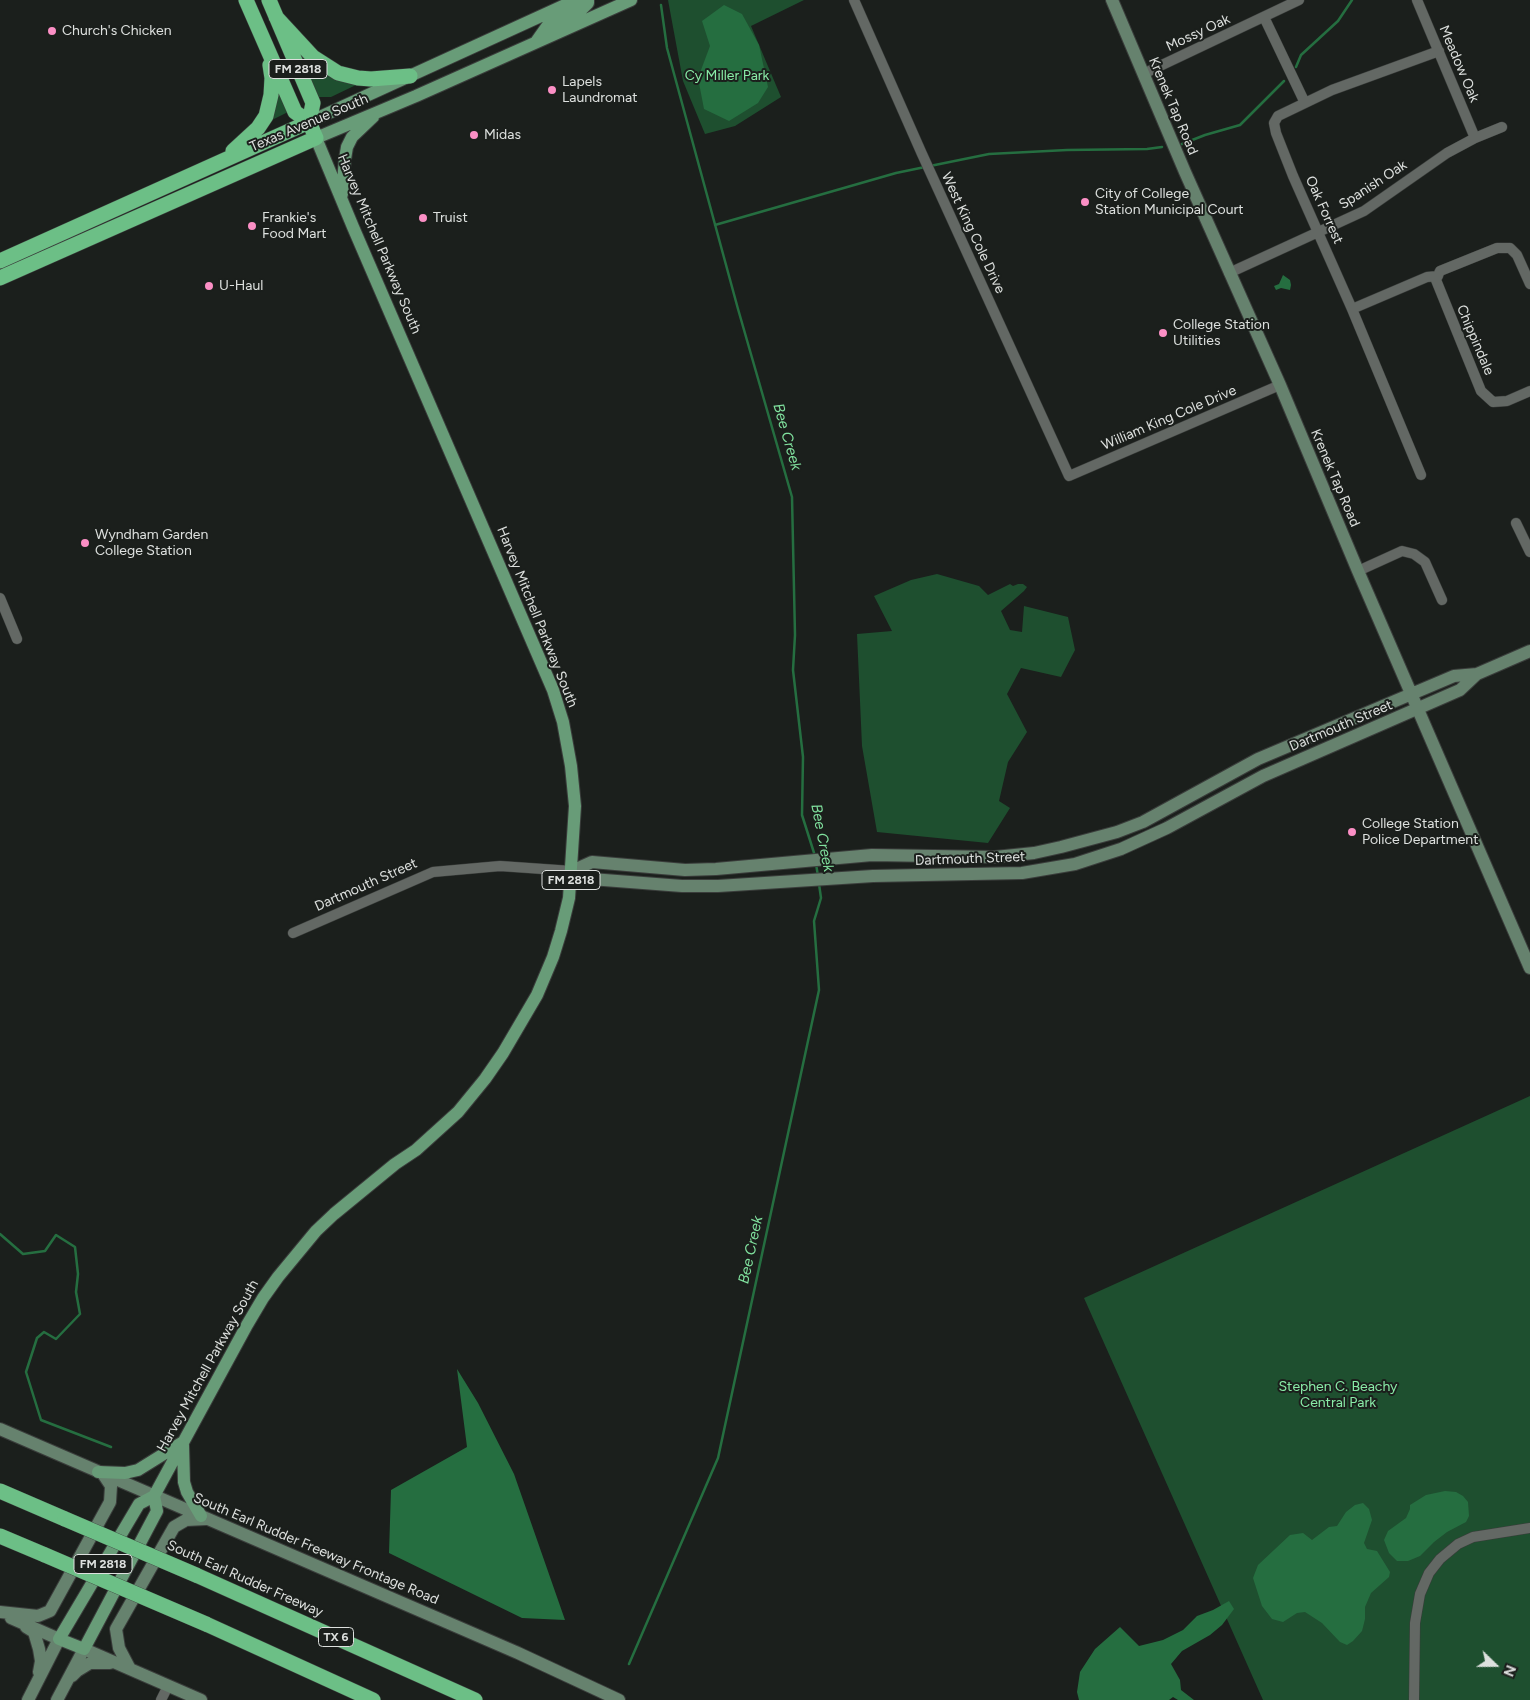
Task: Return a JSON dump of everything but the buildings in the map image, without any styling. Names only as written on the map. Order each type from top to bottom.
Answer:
[{"type":"highway","name":"Harvey Mitchell Parkway South","points":[[246,0],[295,112],[309,122],[316,138]]},
{"type":"highway","name":"Harvey Mitchell Parkway South","points":[[269,0],[313,103],[309,122]]},
{"type":"highway","points":[[276,17],[313,58],[338,73],[371,80],[410,76]]},
{"type":"highway","points":[[218,163],[258,128],[266,116],[270,105],[272,85],[266,47]]},
{"type":"highway","name":"Texas Avenue South","points":[[0,261],[309,122]]},
{"type":"highway","name":"Texas Avenue South","points":[[0,278],[316,138]]},
{"type":"highway","name":"South Earl Rudder Freeway","points":[[0,1491],[196,1575],[475,1700]]},
{"type":"highway","points":[[0,1536],[206,1624],[373,1700]]},
{"type":"main road","name":"Texas Avenue South","points":[[309,122],[576,0]]},
{"type":"main road","points":[[536,42],[548,24],[581,10],[588,3],[588,0]]},
{"type":"main road","points":[[599,14],[606,0]]},
{"type":"main road","name":"Texas Avenue South","points":[[316,138],[416,96],[631,0]]},
{"type":"main road","points":[[342,199],[347,147],[352,137],[379,111]]},
{"type":"main road","name":"Harvey Mitchell Parkway South","points":[[59,1639],[138,1504],[154,1496],[263,1298],[306,1244],[334,1214],[395,1164],[416,1150],[458,1112],[504,1053],[537,995],[553,957],[569,898],[575,806],[572,766],[563,722],[552,690],[316,138]]},
{"type":"main road","points":[[101,1473],[138,1470],[183,1442]]},
{"type":"main road","points":[[183,1442],[184,1482],[187,1492],[204,1518]]},
{"type":"main road","name":"Harvey Mitchell Parkway South","points":[[84,1649],[157,1511],[154,1496]]},
{"type":"main road","points":[[59,1639],[84,1649]]},
{"type":"street","name":"West King Cole Drive","points":[[854,0],[1069,476]]},
{"type":"street","name":"Krenek Tap Road","points":[[1112,0],[1229,273],[1280,385],[1358,571],[1530,968]]},
{"type":"street","name":"Mossy Oak","points":[[1143,74],[1299,0]]},
{"type":"street","name":"Meadow Oak","points":[[1417,0],[1475,138]]},
{"type":"street","points":[[1264,17],[1304,103]]},
{"type":"street","name":"Oak Forrest","points":[[1421,475],[1283,151],[1274,123],[1278,116],[1332,90],[1439,51]]},
{"type":"street","name":"Spanish Oak","points":[[1229,273],[1364,211],[1431,163],[1475,138],[1502,127]]},
{"type":"street","points":[[1352,310],[1427,278],[1438,276],[1440,271],[1497,248],[1510,248],[1517,254],[1530,284]]},
{"type":"street","name":"Chippindale","points":[[1438,276],[1436,280],[1441,294],[1481,391],[1493,402],[1507,401],[1530,391]]},
{"type":"street","name":"William King Cole Drive","points":[[1069,476],[1280,385]]},
{"type":"street","points":[[1516,523],[1530,552]]},
{"type":"street","points":[[1358,571],[1402,551],[1414,554],[1425,562],[1442,600]]},
{"type":"street","points":[[0,598],[17,639]]},
{"type":"street","name":"Dartmouth Street","points":[[572,871],[592,862],[685,870],[872,855],[1005,856],[1052,849],[1117,832],[1143,822],[1258,759],[1454,676],[1477,674],[1530,651]]},
{"type":"street","name":"Dartmouth Street","points":[[293,934],[433,872],[500,866],[572,871],[591,879],[682,886],[718,886],[873,876],[1022,873],[1075,864],[1121,850],[1167,828],[1263,776],[1460,690],[1477,674]]},
{"type":"street","name":"South Earl Rudder Freeway Frontage Road","points":[[0,1429],[518,1653],[619,1700]]},
{"type":"street","points":[[0,1612],[38,1616],[50,1610],[110,1502],[111,1486],[101,1473]]},
{"type":"street","points":[[130,1669],[119,1648],[116,1629],[174,1527],[186,1520],[204,1518]]},
{"type":"street","points":[[1414,1700],[1415,1623],[1420,1594],[1429,1574],[1440,1559],[1458,1544],[1473,1537],[1530,1528]]},
{"type":"street","points":[[0,1612],[34,1632],[41,1661],[38,1679]]},
{"type":"street","points":[[13,1619],[59,1639],[28,1700]]},
{"type":"street","points":[[57,1700],[84,1649],[201,1700]]},
{"type":"street","points":[[67,1682],[77,1670],[90,1663],[115,1663]]},
{"type":"street","points":[[161,1700],[168,1686]]},
{"type":"green space","name":"Cy Miller Park","points":[[668,0],[804,0],[751,26],[781,97],[735,126],[705,134],[683,81]]},
{"type":"green space","points":[[299,53],[356,85],[331,97],[318,97]]},
{"type":"green space","points":[[276,86],[288,112],[272,120]]},
{"type":"green space","points":[[937,574],[979,586],[988,595],[1010,584],[1013,586],[1023,584],[1027,587],[1024,591],[1001,611],[1010,630],[1022,632],[1024,606],[1068,617],[1075,650],[1061,677],[1021,668],[1007,694],[1027,732],[1008,762],[999,801],[1010,808],[988,843],[877,832],[862,746],[857,634],[892,631],[874,596],[911,580]]},
{"type":"green space","name":"Stephen C. Beachy Central Park","points":[[1530,1096],[1530,1700],[1263,1700],[1084,1298]]},
{"type":"shaded area","points":[[724,5],[742,14],[759,45],[768,87],[758,103],[729,121],[704,109],[698,78],[710,46],[702,21]]},
{"type":"shaded area","points":[[1283,275],[1290,280],[1290,290],[1281,288],[1276,290],[1274,286],[1279,284]]},
{"type":"shaded area","points":[[457,1369],[478,1403],[514,1474],[565,1620],[522,1618],[389,1553],[391,1490],[467,1447]]},
{"type":"shaded area","points":[[1445,1491],[1456,1492],[1468,1502],[1469,1516],[1466,1522],[1447,1532],[1420,1556],[1408,1561],[1397,1561],[1389,1553],[1384,1540],[1388,1531],[1406,1518],[1410,1505],[1426,1495]]},
{"type":"shaded area","points":[[1363,1503],[1369,1509],[1372,1520],[1364,1543],[1367,1549],[1377,1551],[1390,1572],[1389,1577],[1371,1593],[1365,1607],[1362,1631],[1347,1645],[1340,1642],[1322,1623],[1305,1612],[1297,1613],[1283,1622],[1272,1619],[1262,1606],[1253,1578],[1258,1565],[1290,1535],[1303,1533],[1312,1540],[1329,1527],[1337,1526],[1346,1512],[1355,1505]]},
{"type":"shaded area","points":[[1229,1601],[1234,1609],[1222,1625],[1210,1635],[1182,1651],[1171,1664],[1180,1680],[1181,1690],[1194,1700],[1178,1700],[1173,1697],[1169,1700],[1079,1700],[1077,1692],[1080,1672],[1095,1649],[1120,1627],[1139,1646],[1163,1640],[1183,1630],[1197,1616]]},
{"type":"waterway","points":[[1296,67],[1301,55],[1338,21],[1352,0]]},
{"type":"waterway","name":"Bee Creek","points":[[661,5],[667,48],[738,309],[792,497],[795,635],[793,670],[803,757],[802,815],[815,856]]},
{"type":"waterway","points":[[1182,144],[1240,125],[1284,81]]},
{"type":"waterway","points":[[930,166],[989,154],[1162,147]]},
{"type":"waterway","points":[[715,225],[896,173],[925,167]]},
{"type":"waterway","name":"Bee Creek","points":[[816,864],[818,876]]},
{"type":"waterway","name":"Bee Creek","points":[[629,1664],[718,1458],[819,990],[814,921],[821,898],[819,884]]},
{"type":"waterway","points":[[0,1234],[23,1254],[45,1251],[56,1235],[75,1247],[78,1274],[76,1292],[80,1314],[56,1339],[44,1332],[37,1338],[26,1372],[41,1420],[111,1447]]},
{"type":"place","name":"Church's Chicken","points":[[52,31]]},
{"type":"place","name":"Lapels Laundromat","points":[[552,90]]},
{"type":"place","name":"Midas","points":[[474,135]]},
{"type":"place","name":"City of College Station Municipal Court","points":[[1085,202]]},
{"type":"place","name":"Truist","points":[[423,218]]},
{"type":"place","name":"Frankie's Food Mart","points":[[252,226]]},
{"type":"place","name":"U-Haul","points":[[209,286]]},
{"type":"place","name":"College Station Utilities","points":[[1163,333]]},
{"type":"place","name":"Wyndham Garden College Station","points":[[85,543]]},
{"type":"place","name":"College Station Police Department","points":[[1352,832]]}]
